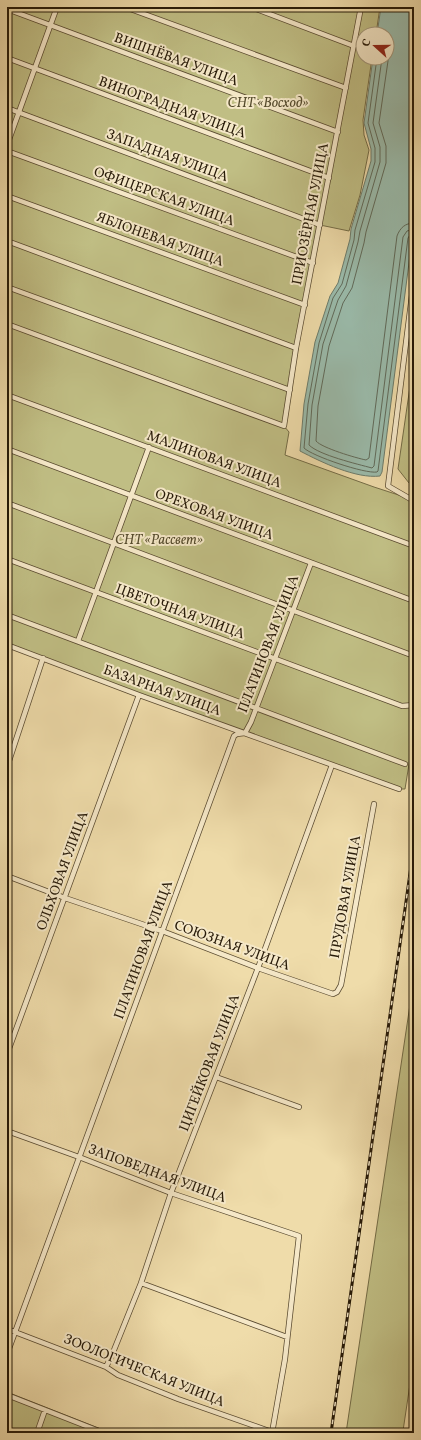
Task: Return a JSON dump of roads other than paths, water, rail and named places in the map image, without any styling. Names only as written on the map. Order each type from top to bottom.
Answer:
[{"type":"street","points":[[7,145],[57,7]]},
{"type":"street","points":[[125,7],[346,88]]},
{"type":"street","points":[[251,7],[354,46]]},
{"type":"street","name":"ПРИОЗЁРНАЯ УЛИЦА","points":[[7,324],[284,426],[296,348],[361,7]]},
{"type":"street","name":"ВИШНЁВАЯ УЛИЦА","points":[[7,9],[338,132]]},
{"type":"street","name":"ВИНОГРАДНАЯ УЛИЦА","points":[[7,58],[329,178]]},
{"type":"street","name":"ЗАПАДНАЯ УЛИЦА","points":[[7,108],[320,225]]},
{"type":"street","name":"ОФИЦЕРСКАЯ УЛИЦА","points":[[7,151],[313,263]]},
{"type":"street","name":"ЯБЛОНЕВАЯ УЛИЦА","points":[[7,196],[305,305]]},
{"type":"street","points":[[7,241],[296,348]]},
{"type":"street","points":[[414,279],[388,486],[414,501]]},
{"type":"street","points":[[7,287],[290,390]]},
{"type":"street","name":"МАЛИНОВАЯ УЛИЦА","points":[[7,395],[414,546]]},
{"type":"street","points":[[78,641],[149,447]]},
{"type":"street","name":"ОРЕХОВАЯ УЛИЦА","points":[[7,449],[414,602]]},
{"type":"street","points":[[7,504],[414,656]]},
{"type":"street","name":"ЦВЕТОЧНАЯ УЛИЦА","points":[[7,559],[402,706],[414,705]]},
{"type":"street","name":"ПЛАТИНОВАЯ УЛИЦА","points":[[7,1354],[234,736],[236,734],[244,733],[257,708],[311,563]]},
{"type":"street","points":[[7,615],[404,764]]},
{"type":"street","name":"БАЗАРНАЯ УЛИЦА","points":[[7,645],[399,789]]},
{"type":"street","points":[[7,767],[43,658]]},
{"type":"street","name":"ОЛЬХОВАЯ УЛИЦА","points":[[7,1054],[140,695]]},
{"type":"street","name":"ЦИГЕЙКОВАЯ УЛИЦА","points":[[106,1366],[112,1355],[141,1283],[171,1193],[258,968],[332,765]]},
{"type":"street","name":"ПРУДОВАЯ УЛИЦА","points":[[337,992],[341,985],[374,804]]},
{"type":"street","name":"СОЮЗНАЯ УЛИЦА","points":[[7,876],[258,968],[333,994],[337,992]]},
{"type":"street","points":[[216,1077],[299,1107]]},
{"type":"street","name":"ЗАПОВЕДНАЯ УЛИЦА","points":[[7,1131],[171,1193],[299,1236],[287,1338]]},
{"type":"street","points":[[141,1283],[287,1338],[272,1432]]},
{"type":"street","name":"ЗООЛОГИЧЕСКАЯ УЛИЦА","points":[[7,1329],[106,1366],[118,1375],[178,1399],[272,1432]]},
{"type":"street","points":[[7,1395],[104,1433]]},
{"type":"street","points":[[36,1433],[45,1410]]},
{"type":"water","points":[[381,7],[414,7],[414,224],[382,472],[380,476],[371,476],[360,475],[339,469],[300,451],[304,404],[315,342],[330,296],[338,283],[350,239],[351,229],[371,161],[371,149],[364,123],[372,66],[395,66],[395,26],[378,26]]},
{"type":"railway","points":[[331,1433],[414,845]]},
{"type":"park label","name":"СНТ «Восход»","points":[[268,103]]},
{"type":"park label","name":"СНТ «Рассвет»","points":[[159,540]]}]
